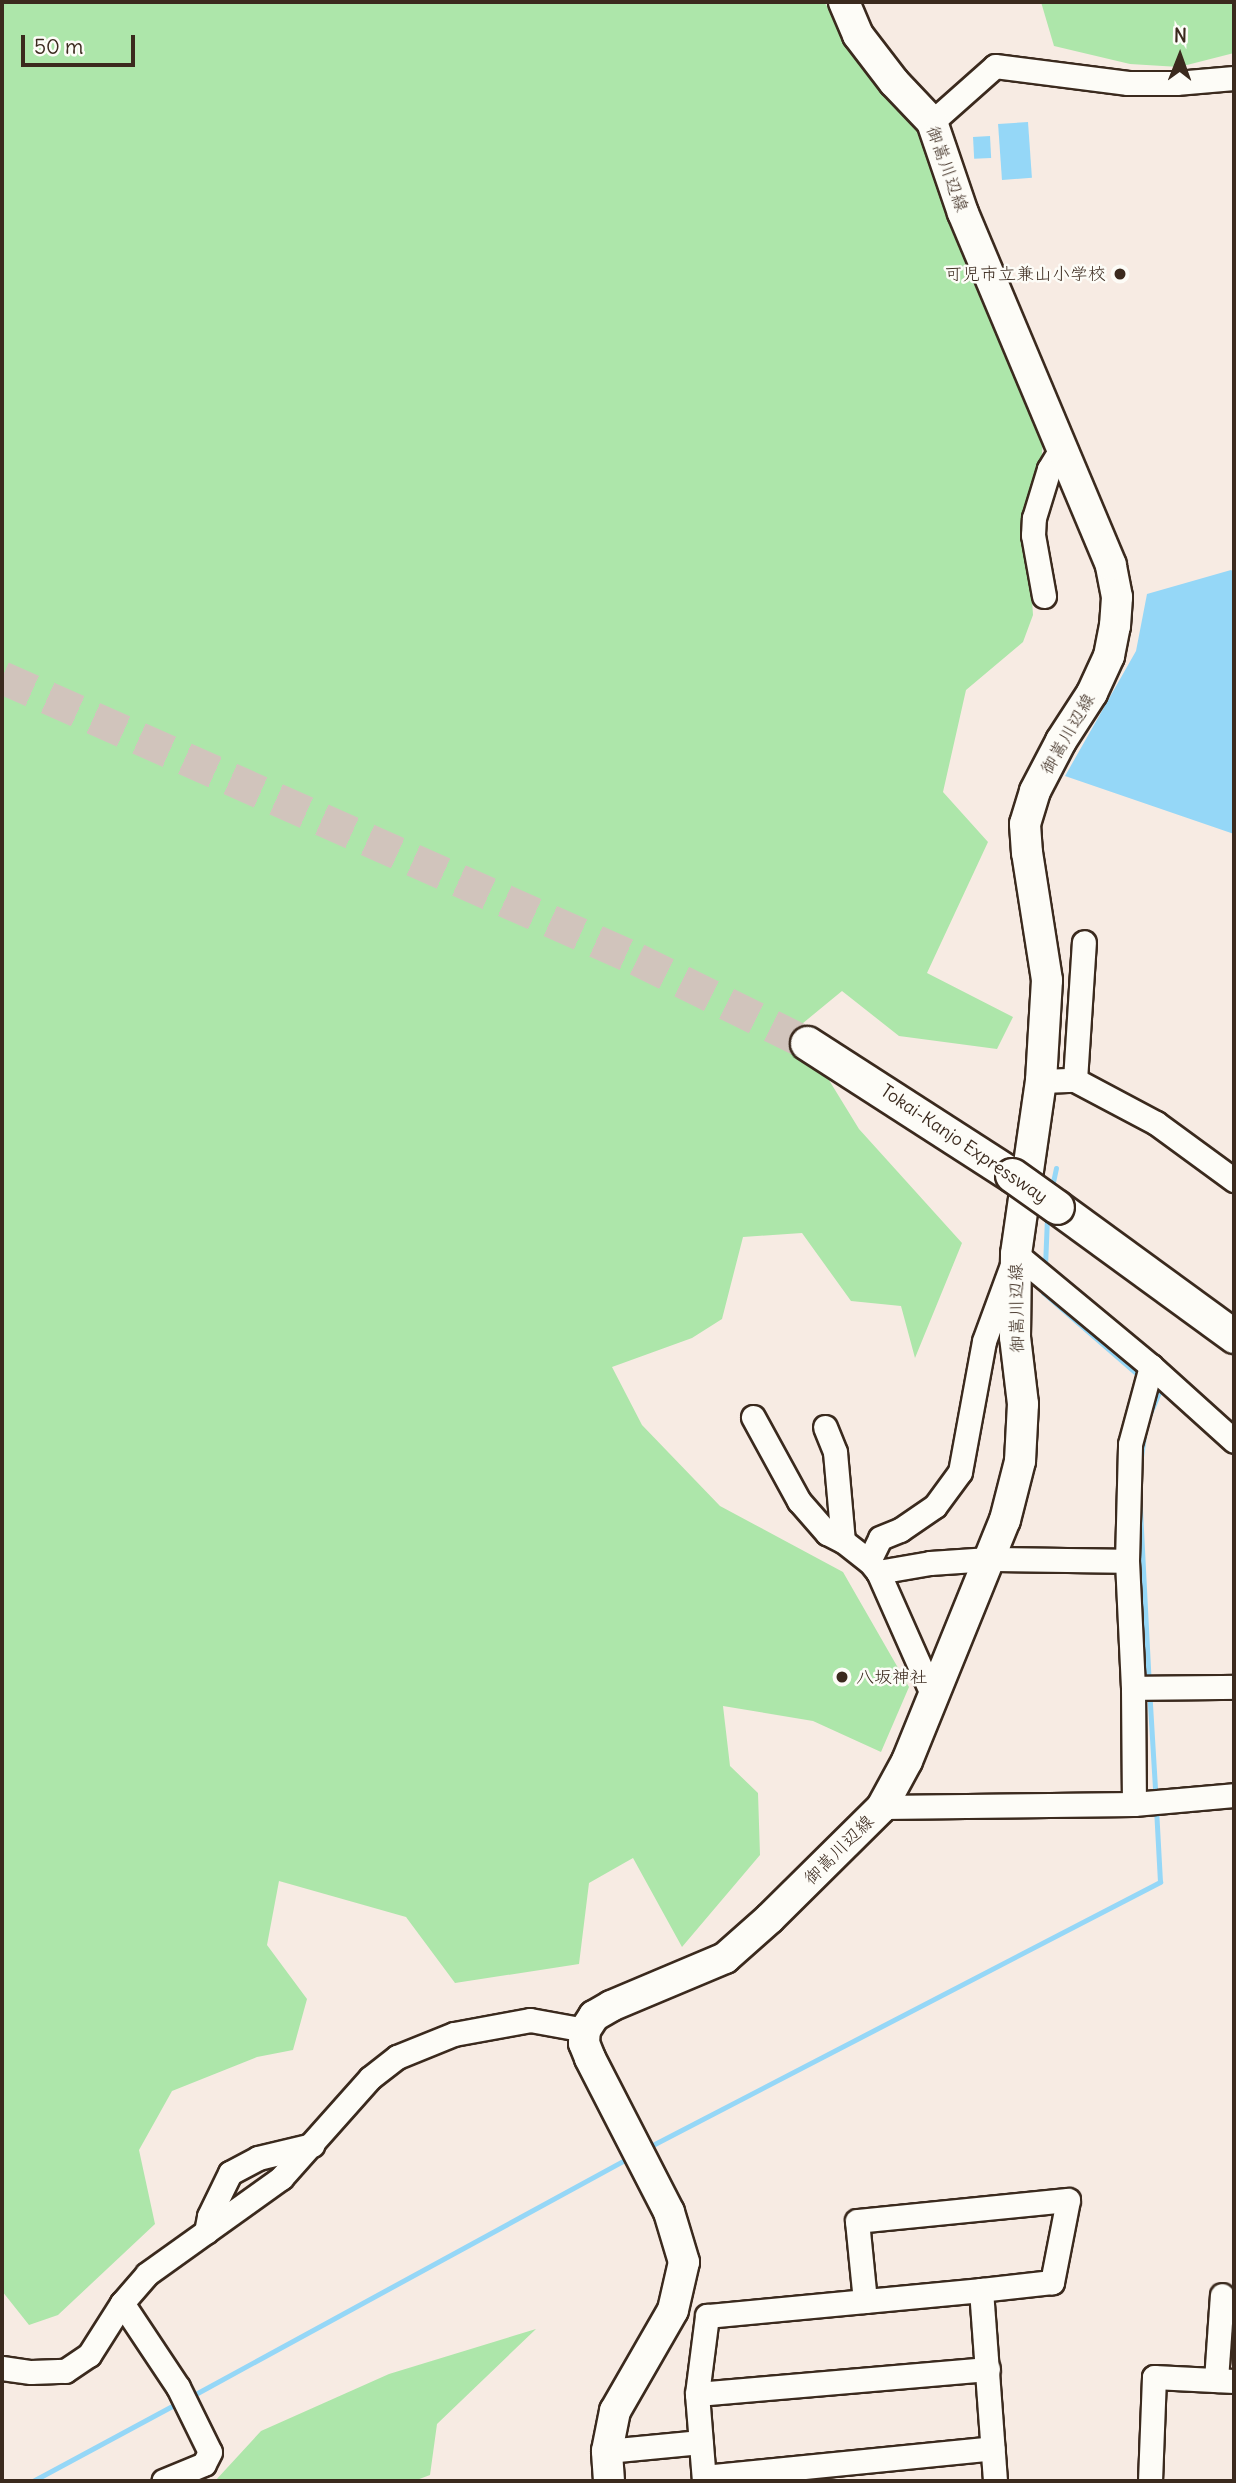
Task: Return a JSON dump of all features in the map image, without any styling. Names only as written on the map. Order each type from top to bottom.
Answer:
[{"type":"highway","name":"Tokai-Kanjo Expressway","points":[[807,1043],[1012,1175],[1234,1336]]},
{"type":"highway","name":"Tokai-Kanjo Expressway","points":[[1115,1252],[1234,1358]]},
{"type":"main road","name":"御嵩川辺線","points":[[585,2030],[594,2016],[611,2006],[725,1958],[788,1901],[882,1807],[907,1761],[1005,1520],[1020,1461],[1023,1404],[1015,1337],[1016,1254],[1041,1081],[1047,980],[1025,824],[1035,792],[1060,741],[1092,693],[1109,656],[1117,597],[1111,565],[963,213],[932,122],[894,82],[858,35],[844,2]]},
{"type":"main road","points":[[585,2030],[584,2043],[590,2058],[669,2212],[684,2262],[673,2310],[615,2412],[607,2451],[609,2481]]},
{"type":"street","points":[[932,122],[995,66],[1128,83],[1176,83],[1234,78]]},
{"type":"street","points":[[1044,596],[1033,535],[1034,518],[1049,469],[1063,446]]},
{"type":"street","points":[[1075,1080],[1084,942]]},
{"type":"street","points":[[1041,1081],[1075,1080],[1156,1123],[1234,1180]]},
{"type":"street","points":[[874,1567],[880,1538],[900,1530],[935,1506],[960,1472],[984,1341],[1016,1254],[1151,1366],[1234,1441]]},
{"type":"street","points":[[1134,1804],[1133,1688],[1127,1561],[1130,1444],[1151,1366]]},
{"type":"street","points":[[753,1417],[799,1501],[827,1533],[844,1541],[874,1567],[933,1696]]},
{"type":"street","points":[[825,1427],[835,1452],[844,1541]]},
{"type":"street","points":[[874,1567],[989,1559],[1127,1561]]},
{"type":"street","points":[[1133,1688],[1234,1687]]},
{"type":"street","points":[[882,1807],[1134,1804],[1234,1796]]},
{"type":"street","points":[[2,2368],[31,2372],[65,2371],[89,2355],[122,2303],[147,2274],[281,2178],[370,2078],[397,2057],[454,2034],[530,2020],[585,2030]]},
{"type":"street","points":[[206,2232],[209,2216],[230,2173],[258,2158],[312,2145]]},
{"type":"street","points":[[865,2301],[857,2221],[1068,2200],[1052,2282],[981,2290],[707,2316],[697,2394],[704,2479],[993,2448]]},
{"type":"street","points":[[981,2290],[995,2481]]},
{"type":"street","points":[[1150,2481],[1154,2377],[1225,2381],[1222,2294]]},
{"type":"street","points":[[122,2303],[178,2387],[210,2452],[204,2464],[163,2481]]},
{"type":"street","points":[[697,2394],[988,2369]]},
{"type":"street","points":[[607,2451],[701,2441]]},
{"type":"green space","points":[[2,2],[824,2],[918,133],[1043,441],[1031,584],[1033,615],[1023,642],[966,690],[943,792],[988,842],[927,973],[1013,1017],[997,1049],[899,1036],[842,991],[797,1028],[859,1129],[962,1243],[915,1358],[901,1306],[851,1301],[802,1233],[743,1237],[722,1319],[692,1338],[612,1367],[642,1425],[720,1506],[843,1572],[909,1687],[881,1752],[813,1721],[723,1706],[730,1766],[758,1793],[760,1855],[682,1947],[633,1858],[589,1883],[579,1964],[455,1983],[406,1917],[279,1881],[267,1945],[307,1999],[293,2050],[257,2057],[172,2091],[139,2150],[155,2224],[58,2315],[29,2325],[2,2291]]},
{"type":"green space","points":[[1041,2],[1234,2],[1234,53],[1179,67],[1130,64],[1054,46]]},
{"type":"green space","points":[[536,2329],[437,2424],[430,2475],[414,2481],[215,2481],[261,2431],[389,2374]]},
{"type":"water","points":[[1028,122],[1032,178],[1002,180],[998,124]]},
{"type":"water","points":[[990,136],[991,158],[974,159],[973,137]]},
{"type":"water","points":[[1231,570],[1234,572],[1234,834],[1065,776],[1136,651],[1147,594]]},
{"type":"waterway","points":[[1052,1187],[1056,1168]]},
{"type":"waterway","points":[[1045,1267],[1047,1217]]},
{"type":"waterway","points":[[1045,1287],[1044,1293],[1141,1377]]},
{"type":"waterway","points":[[1149,1416],[1159,1393],[1153,1388]]},
{"type":"waterway","points":[[1140,1464],[1144,1434]]},
{"type":"waterway","points":[[1140,1500],[1149,1680]]},
{"type":"waterway","points":[[1150,1696],[1156,1796]]},
{"type":"waterway","points":[[647,2148],[1160,1882],[1156,1808]]},
{"type":"waterway","points":[[192,2396],[630,2157]]},
{"type":"waterway","points":[[33,2481],[178,2403]]},
{"type":"tunnel","points":[[2,677],[637,959],[807,1043]]},
{"type":"place","name":"可児市立兼山小学校","points":[[1120,274]]},
{"type":"place","name":"八坂神社","points":[[842,1677]]}]
